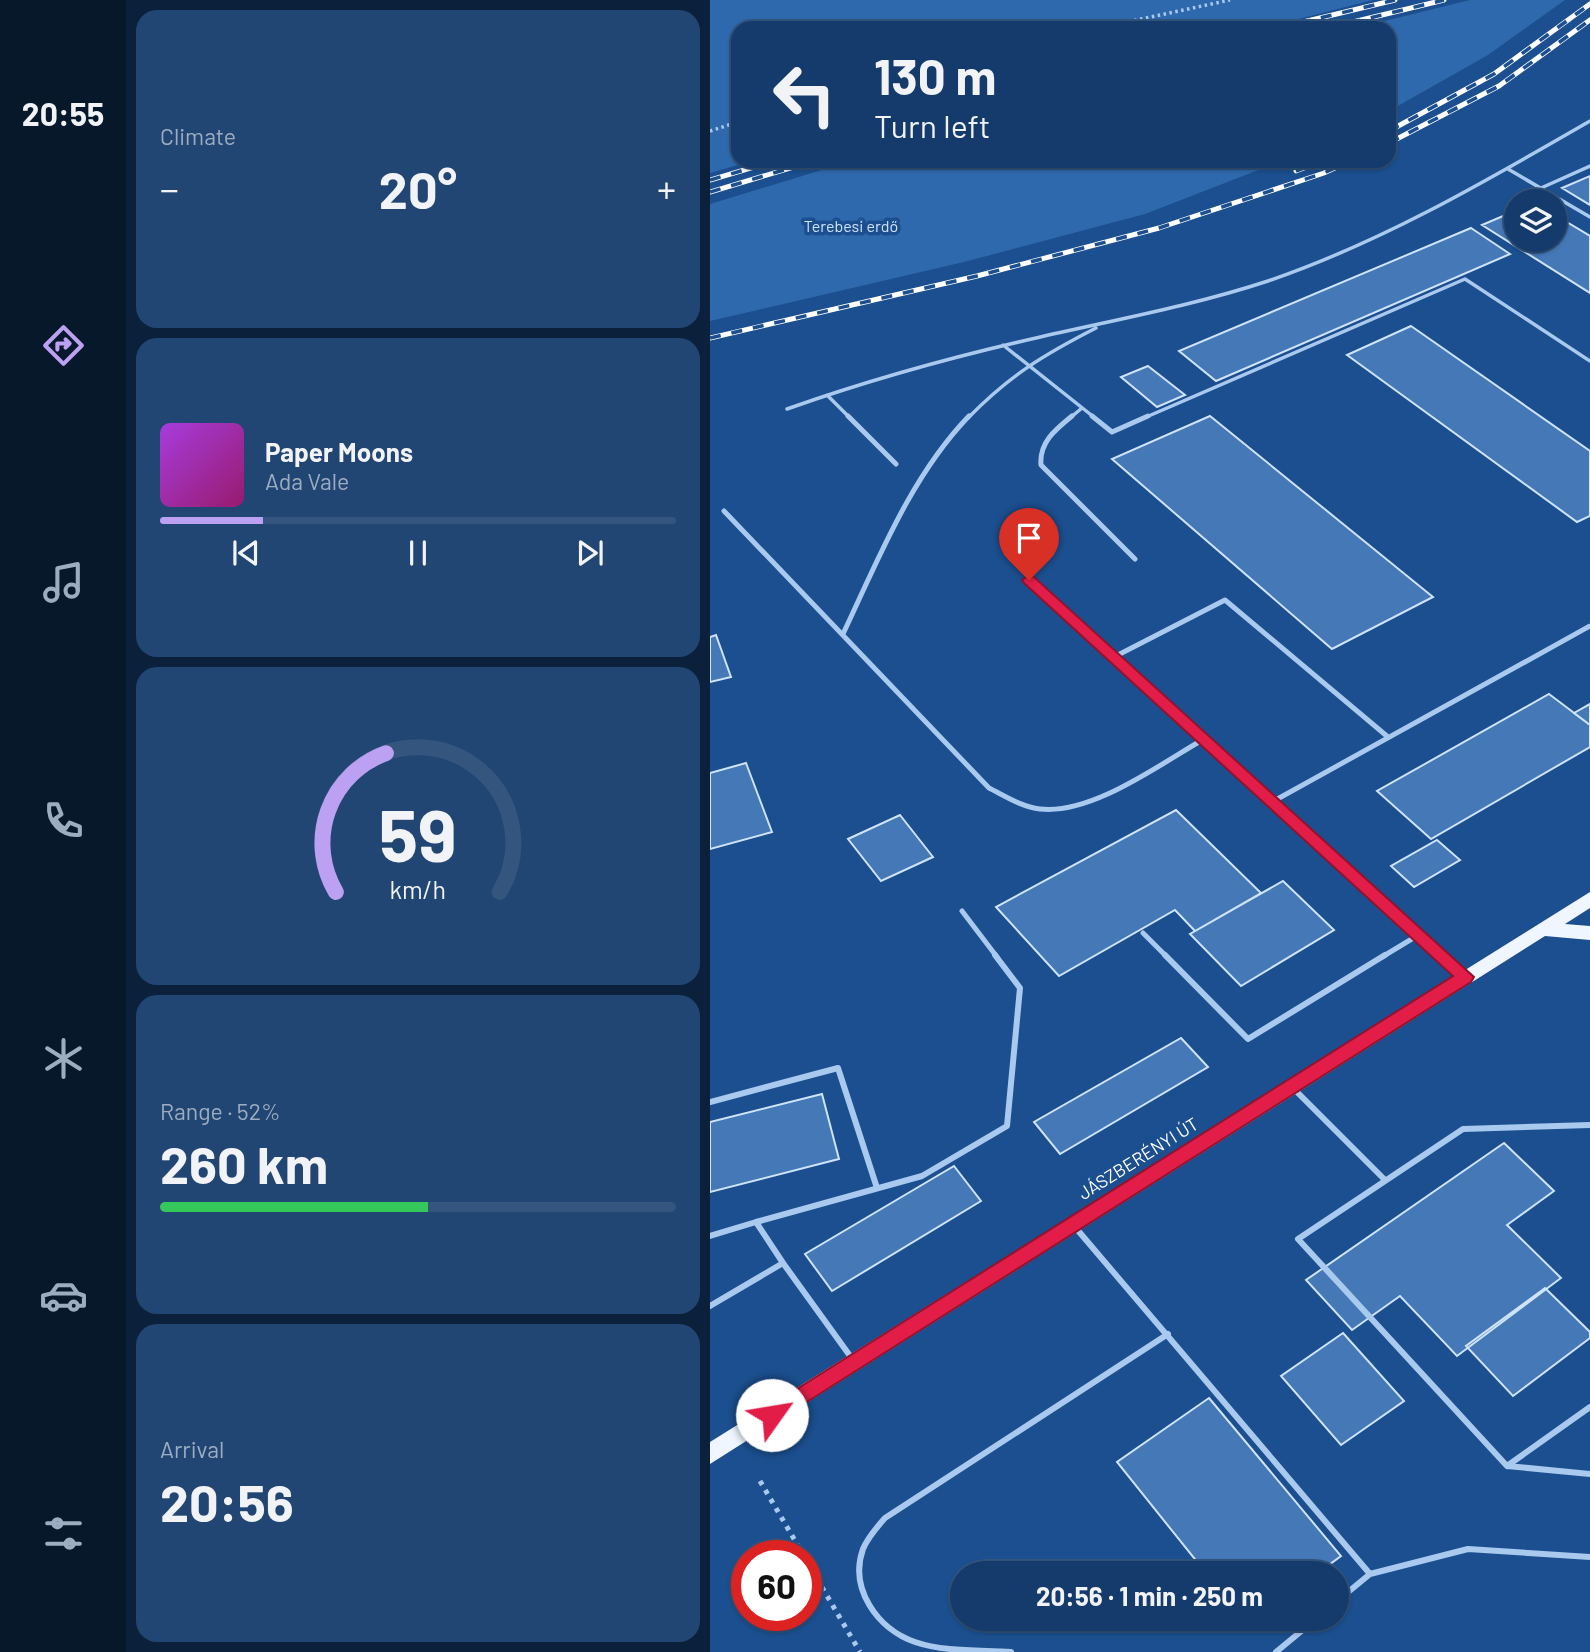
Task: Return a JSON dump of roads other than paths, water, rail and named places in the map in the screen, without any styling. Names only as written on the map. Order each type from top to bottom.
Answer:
[{"type":"main road","name":"JÁSZBERÉNYI ÚT","points":[[710,1454],[1590,899]]},
{"type":"main road","points":[[1542,929],[1590,933]]},
{"type":"lane","points":[[787,410],[827,395],[1003,345],[1178,307],[1255,285],[1345,252],[1427,214],[1590,121]]},
{"type":"lane","points":[[1541,188],[1590,166]]},
{"type":"lane","points":[[1508,169],[1590,217]]},
{"type":"lane","points":[[1003,345],[1112,432],[1465,279],[1590,361]]},
{"type":"lane","points":[[842,635],[885,544],[918,484],[973,409],[1027,364],[1105,324]]},
{"type":"lane","points":[[827,395],[896,464]]},
{"type":"lane","points":[[1082,408],[1040,449],[1038,456],[1041,465],[1135,559]]},
{"type":"lane","points":[[724,511],[891,689],[989,788],[1014,801],[1040,809],[1060,809],[1087,803],[1204,739]]},
{"type":"lane","points":[[1029,580],[1465,977]]},
{"type":"lane","points":[[1114,657],[1224,600],[1388,737]]},
{"type":"lane","points":[[1272,802],[1590,626]]},
{"type":"lane","points":[[710,1236],[922,1176],[1007,1126],[1020,988],[962,911]]},
{"type":"lane","points":[[1143,933],[1248,1039],[1419,934]]},
{"type":"lane","points":[[710,1102],[838,1068],[877,1188]]},
{"type":"lane","points":[[1292,1087],[1385,1180]]},
{"type":"lane","points":[[1590,1125],[1463,1129],[1297,1239],[1507,1466],[1590,1474]]},
{"type":"lane","points":[[756,1222],[855,1363]]},
{"type":"lane","points":[[1073,1225],[1370,1574]]},
{"type":"lane","points":[[710,1306],[783,1263]]},
{"type":"lane","points":[[1011,1652],[916,1643],[896,1633],[877,1616],[861,1592],[858,1575],[861,1554],[869,1537],[885,1518],[1168,1334]]},
{"type":"lane","points":[[1507,1466],[1590,1407]]},
{"type":"lane","points":[[1349,1591],[1370,1574],[1468,1549],[1590,1557]]},
{"type":"lane","points":[[1276,1652],[1301,1631]]},
{"type":"railway","points":[[1307,21],[1395,0]]},
{"type":"railway","points":[[1357,21],[1444,0]]},
{"type":"railway","points":[[1396,127],[1494,74],[1590,4]]},
{"type":"railway","points":[[1396,139],[1499,86],[1590,20]]},
{"type":"railway","points":[[710,180],[751,168]]},
{"type":"railway","points":[[710,192],[791,168]]},
{"type":"railway","points":[[1296,171],[1304,168]]},
{"type":"railway","points":[[710,338],[977,276],[1159,228],[1335,168]]},
{"type":"park label","name":"Terebesi erdő","points":[[851,225]]}]
